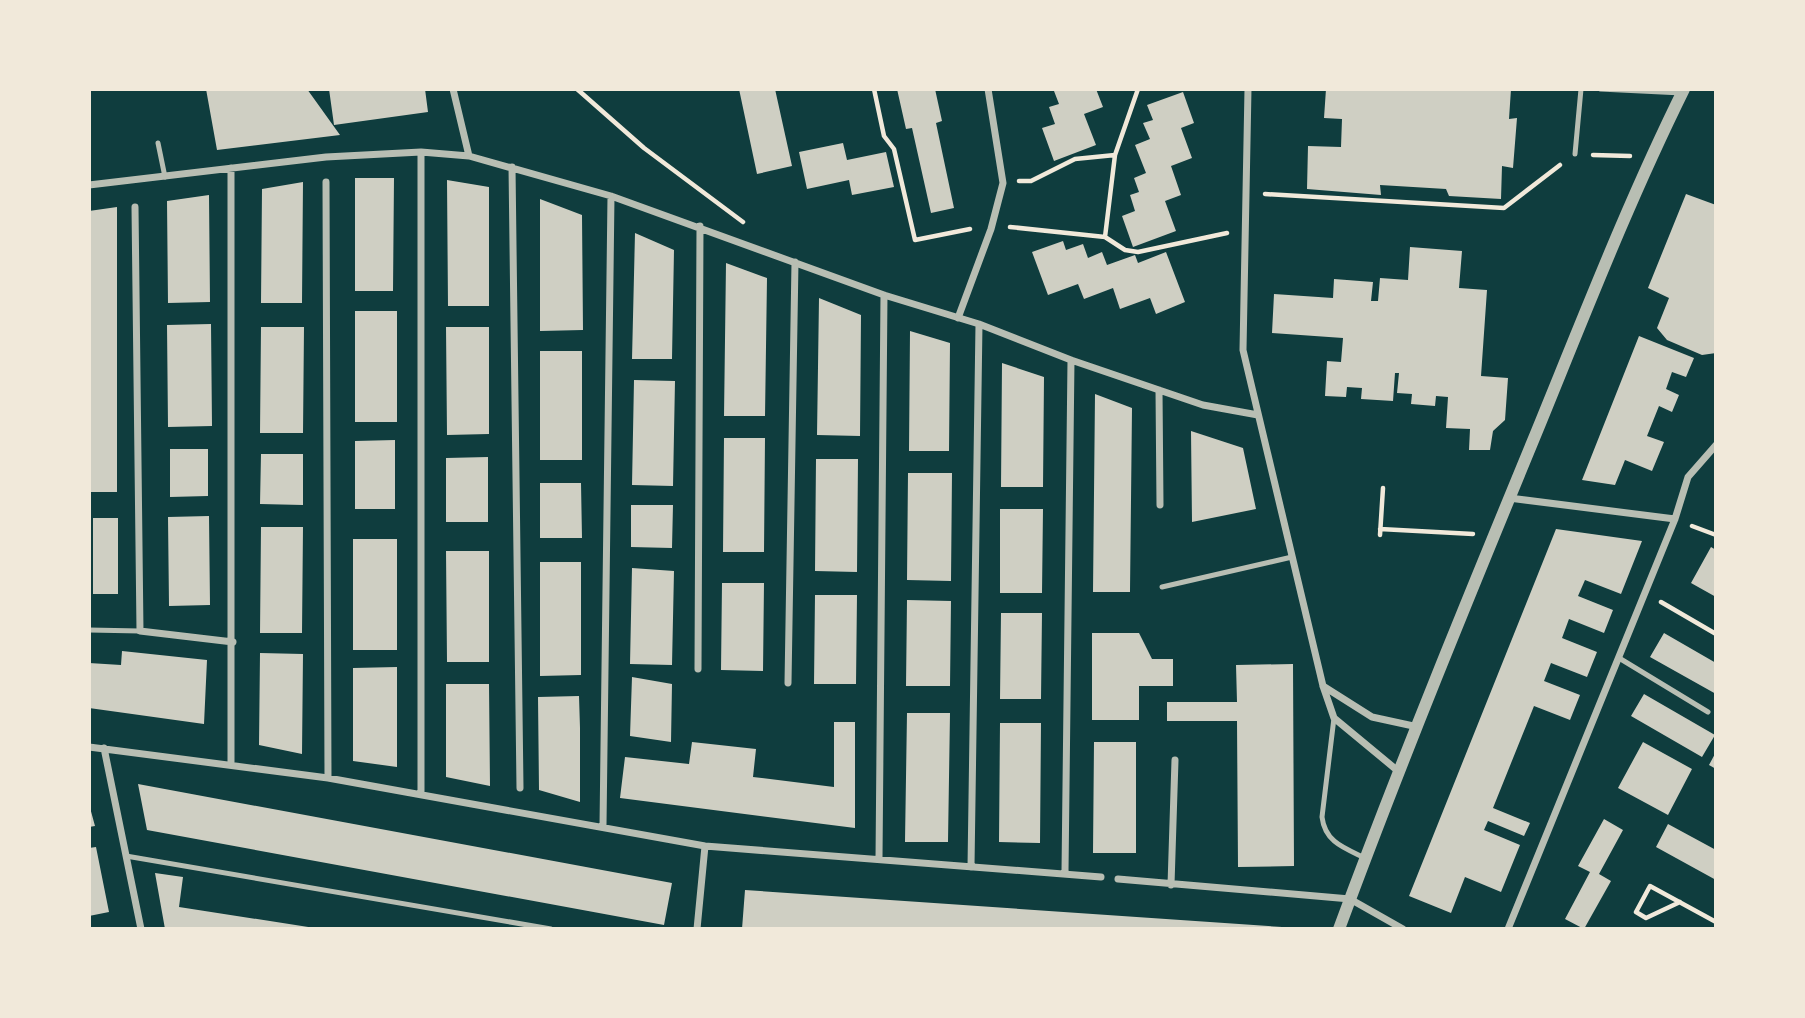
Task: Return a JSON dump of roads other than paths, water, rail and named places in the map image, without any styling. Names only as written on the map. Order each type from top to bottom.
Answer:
[{"type":"street","points":[[453,89],[469,156]]},
{"type":"street","points":[[958,318],[992,225],[1003,183],[988,89]]},
{"type":"street","points":[[1248,89],[1243,349],[1323,686],[1334,718],[1398,771]]},
{"type":"street","points":[[1339,929],[1398,771],[1509,498],[1683,91]]},
{"type":"street","points":[[421,152],[421,794]]},
{"type":"street","points":[[89,186],[326,157],[421,152],[469,156],[611,196],[700,226],[884,295],[979,324],[1071,360],[1203,405],[1258,415]]},
{"type":"street","points":[[512,167],[520,788]]},
{"type":"street","points":[[231,168],[231,764]]},
{"type":"street","points":[[326,182],[328,778]]},
{"type":"street","points":[[603,826],[611,196]]},
{"type":"street","points":[[135,207],[140,631],[233,642]]},
{"type":"street","points":[[698,669],[700,226]]},
{"type":"street","points":[[788,682],[795,262]]},
{"type":"street","points":[[879,859],[884,295]]},
{"type":"street","points":[[971,867],[979,324]]},
{"type":"street","points":[[1065,872],[1071,360]]},
{"type":"street","points":[[1159,390],[1160,505]]},
{"type":"street","points":[[1508,929],[1675,519],[1688,477],[1716,445]]},
{"type":"street","points":[[1509,498],[1675,519]]},
{"type":"street","points":[[1323,686],[1371,717],[1418,727]]},
{"type":"street","points":[[89,747],[328,778],[705,846],[1065,872],[1101,877]]},
{"type":"street","points":[[104,748],[141,929]]},
{"type":"street","points":[[1171,884],[1175,760]]},
{"type":"street","points":[[696,929],[705,846]]},
{"type":"street","points":[[1118,879],[1350,899],[1403,929]]},
{"type":"lane","points":[[1575,154],[1581,89]]},
{"type":"lane","points":[[1601,89],[1683,91]]},
{"type":"lane","points":[[158,143],[165,177]]},
{"type":"lane","points":[[1162,587],[1292,557]]},
{"type":"lane","points":[[89,630],[140,631]]},
{"type":"lane","points":[[1619,658],[1708,712]]},
{"type":"lane","points":[[1334,718],[1322,817],[1324,832],[1335,843],[1365,858]]},
{"type":"lane","points":[[126,856],[551,929]]}]
